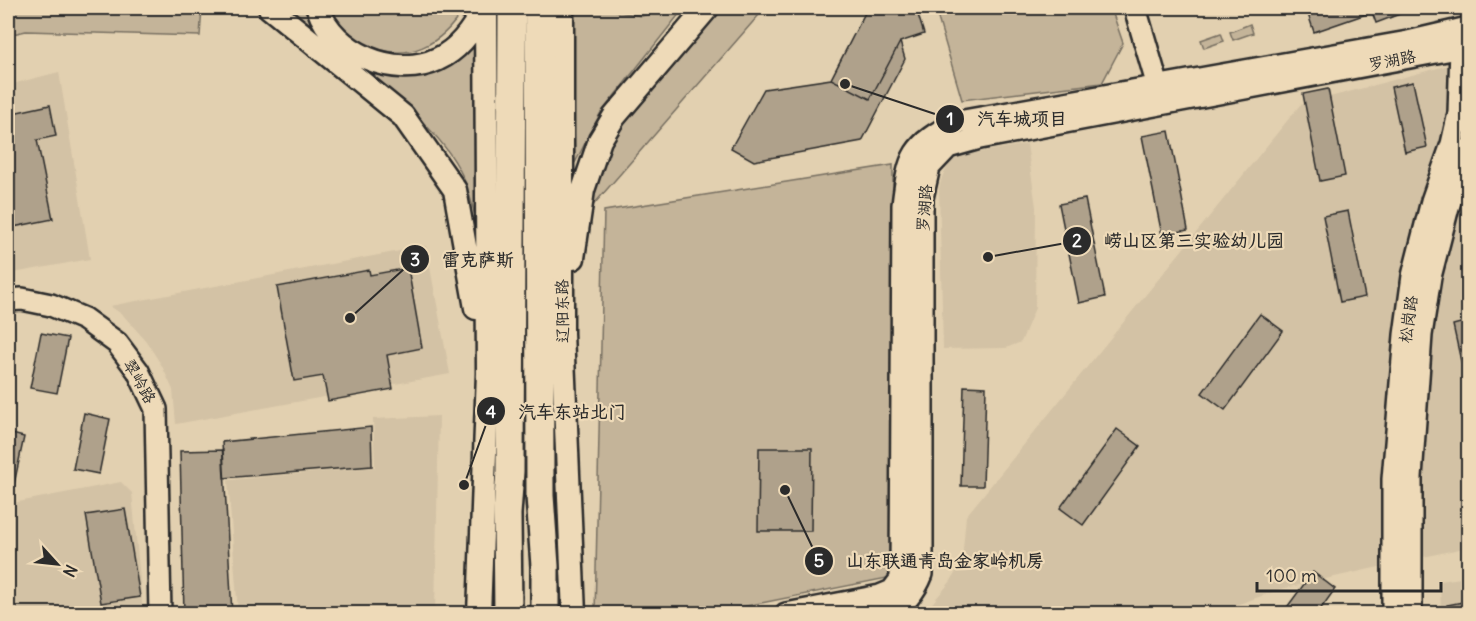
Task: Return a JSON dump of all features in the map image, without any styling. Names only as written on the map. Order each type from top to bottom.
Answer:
[{"type":"highway","points":[[508,614],[512,8]]},
{"type":"highway","name":"辽阳东路","points":[[539,8],[540,496],[545,566],[545,614]]},
{"type":"main road","points":[[270,8],[403,116],[455,189],[488,373],[507,514]]},
{"type":"main road","points":[[318,8],[332,32],[352,51],[390,64],[417,65],[438,59],[456,47],[469,33],[485,8]]},
{"type":"main road","points":[[479,614],[488,373],[485,8]]},
{"type":"main road","name":"辽阳东路","points":[[562,8],[562,333],[574,614]]},
{"type":"main road","points":[[545,566],[562,333],[583,190],[600,140],[614,117],[707,8]]},
{"type":"street","points":[[1136,8],[1161,95]]},
{"type":"street","points":[[786,614],[880,596],[892,591],[901,579],[903,205],[907,169],[919,147],[935,134],[958,123],[1161,95],[1408,42],[1464,38]]},
{"type":"street","name":"松岗路","points":[[1393,614],[1393,479],[1404,335],[1413,276],[1432,201],[1452,144],[1459,112],[1464,38]]},
{"type":"street","name":"罗湖路","points":[[888,614],[904,603],[916,588],[922,574],[922,198],[929,167],[948,147],[1161,95]]},
{"type":"street","name":"松岗路","points":[[1411,614],[1411,477],[1421,335],[1430,277],[1448,207],[1468,150]]},
{"type":"street","name":"翠岭路","points":[[8,300],[22,299],[51,305],[84,319],[117,343],[138,371],[156,409],[160,614]]},
{"type":"shaded area","points":[[8,8],[202,8],[200,36],[26,31],[8,35]]},
{"type":"shaded area","points":[[285,8],[464,8],[445,32],[434,41],[409,51],[395,52],[380,50],[349,36],[330,13],[309,27]]},
{"type":"shaded area","points":[[571,8],[608,8],[642,16],[668,8],[684,8],[600,114],[575,163]]},
{"type":"shaded area","points":[[723,8],[765,8],[588,211],[603,156],[627,120]]},
{"type":"shaded area","points":[[935,8],[1111,8],[1123,43],[1102,83],[962,100]]},
{"type":"shaded area","points":[[1250,24],[1253,33],[1233,40],[1230,32]]},
{"type":"shaded area","points":[[480,31],[480,236],[465,182],[444,146],[395,96],[345,53],[389,70]]},
{"type":"shaded area","points":[[1221,33],[1224,41],[1204,48],[1201,40]]},
{"type":"shaded area","points":[[1468,60],[1468,547],[1281,589],[1214,613],[923,614],[951,581],[962,560],[966,516],[1300,105]]},
{"type":"shaded area","points":[[59,72],[90,259],[8,274],[8,85]]},
{"type":"shaded area","points":[[1027,144],[1036,207],[1035,308],[1021,342],[1006,348],[943,349],[939,188],[942,177],[951,161],[968,154]]},
{"type":"shaded area","points":[[893,165],[892,577],[711,613],[595,614],[604,211]]},
{"type":"shaded area","points":[[426,246],[450,374],[176,424],[173,390],[162,366],[146,341],[123,315],[110,306]]},
{"type":"shaded area","points":[[439,416],[435,613],[238,613],[228,480],[375,467],[373,419]]},
{"type":"shaded area","points":[[121,482],[132,493],[143,613],[8,614],[8,504]]},
{"type":"shaded area","points":[[1468,577],[1468,613],[1441,613],[1440,581]]},
{"type":"building","points":[[876,8],[916,8],[924,34],[900,42],[905,59],[862,141],[754,161],[731,148],[764,89],[831,79],[866,11]]},
{"type":"building","points":[[876,8],[916,8],[924,34],[900,42],[870,99],[831,79],[866,11]]},
{"type":"building","points":[[1306,8],[1413,9],[1376,23],[1372,12],[1314,32]]},
{"type":"building","points":[[1413,82],[1427,147],[1405,152],[1391,87]]},
{"type":"building","points":[[1328,89],[1345,176],[1320,181],[1303,94]]},
{"type":"building","points":[[50,105],[56,136],[37,140],[53,219],[13,227],[8,203],[8,114]]},
{"type":"building","points":[[1169,131],[1188,230],[1162,235],[1142,136]]},
{"type":"building","points":[[1085,199],[1105,297],[1079,303],[1059,204]]},
{"type":"building","points":[[1348,211],[1365,297],[1340,302],[1323,216]]},
{"type":"building","points":[[408,268],[422,348],[387,355],[393,389],[328,401],[323,376],[294,381],[277,287],[369,270],[370,275]]},
{"type":"building","points":[[1260,314],[1283,331],[1225,410],[1202,393]]},
{"type":"building","points":[[1468,321],[1468,393],[1453,325]]},
{"type":"building","points":[[41,333],[68,338],[57,393],[30,388]]},
{"type":"building","points":[[964,386],[986,387],[983,486],[961,486]]},
{"type":"building","points":[[84,413],[110,419],[99,474],[73,469]]},
{"type":"building","points":[[371,427],[372,466],[224,478],[222,442]]},
{"type":"building","points":[[1117,429],[1140,446],[1083,525],[1060,508]]},
{"type":"building","points":[[8,433],[24,437],[13,489],[8,488]]},
{"type":"building","points":[[759,448],[812,448],[811,531],[758,531]]},
{"type":"building","points":[[223,450],[232,614],[184,614],[180,451]]},
{"type":"building","points":[[1468,455],[1468,479],[1463,456]]},
{"type":"building","points":[[125,509],[140,597],[101,603],[86,515]]},
{"type":"building","points":[[1313,572],[1335,589],[1317,614],[1282,614]]},
{"type":"building","points":[[1468,601],[1468,614],[1449,614],[1447,605]]},
{"type":"place","name":"汽车城项目","points":[[845,84]]},
{"type":"place","name":"崂山区第三实验幼儿园","points":[[988,257]]},
{"type":"place","name":"雷克萨斯","points":[[350,318]]},
{"type":"place","name":"汽车东站北门","points":[[464,485]]},
{"type":"place","name":"山东联通青岛金家岭机房","points":[[785,490]]}]
